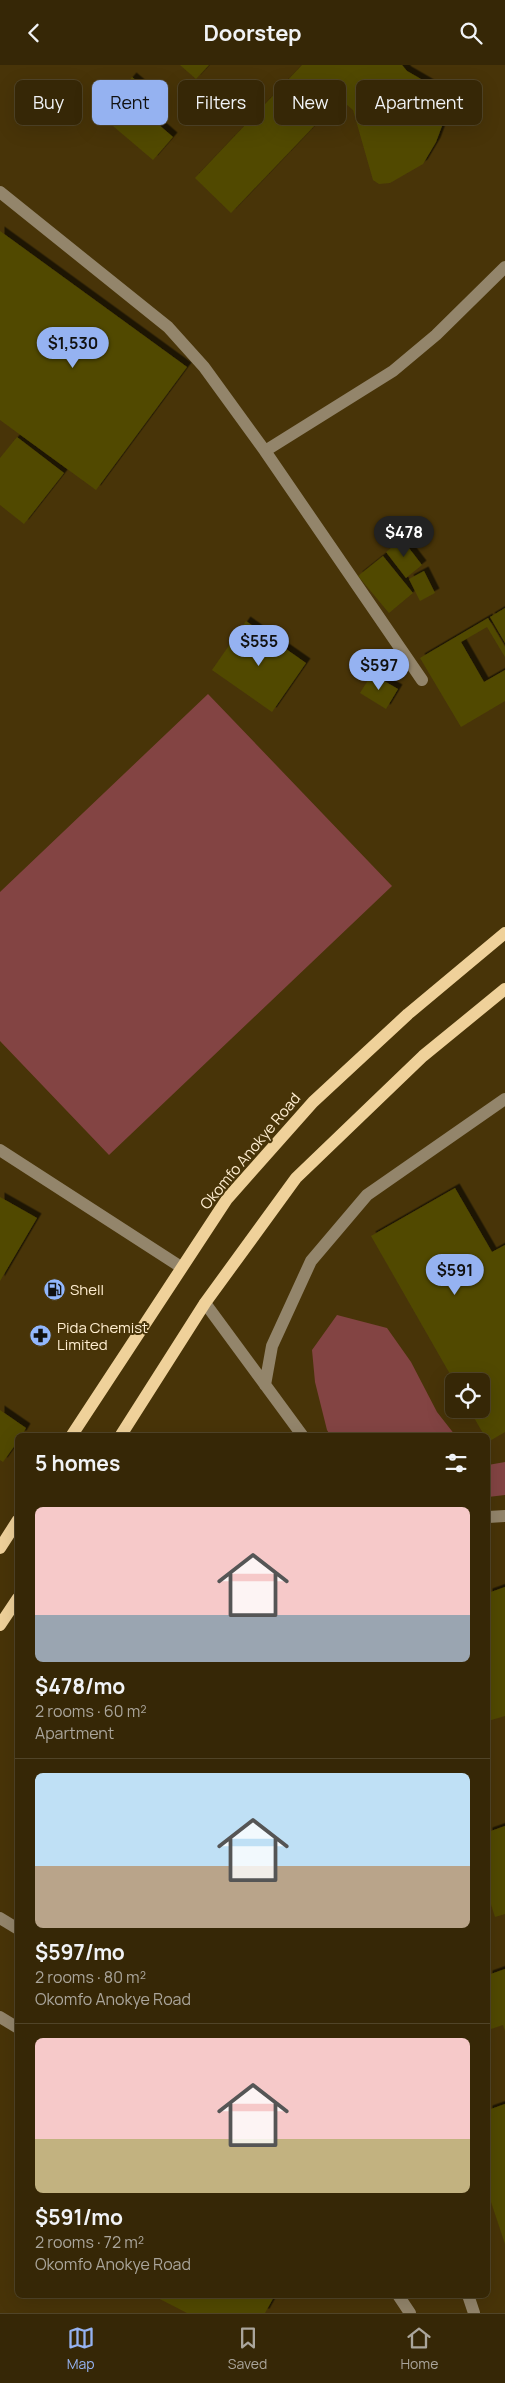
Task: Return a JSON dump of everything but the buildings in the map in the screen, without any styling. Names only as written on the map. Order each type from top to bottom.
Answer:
[{"type":"main road","name":"Okomfo Anokye Road","points":[[73,1433],[227,1199],[313,1102],[408,1014],[505,933]]},
{"type":"main road","points":[[122,1433],[205,1303],[296,1178],[423,1056],[505,989]]},
{"type":"main road","points":[[0,1548],[15,1525]]},
{"type":"main road","points":[[0,1625],[15,1602]]},
{"type":"street","points":[[0,192],[168,327],[204,367],[265,451],[422,680]]},
{"type":"street","points":[[265,451],[393,371],[436,335],[505,267]]},
{"type":"street","points":[[265,1385],[272,1346],[311,1261],[367,1195],[505,1099]]},
{"type":"street","points":[[0,1150],[181,1267]]},
{"type":"street","points":[[205,1303],[301,1433]]},
{"type":"street","points":[[490,1517],[505,1516]]},
{"type":"street","points":[[0,1918],[15,1927]]},
{"type":"street","points":[[0,2017],[15,2026]]},
{"type":"street","points":[[400,2298],[410,2313]]},
{"type":"street","points":[[469,2298],[474,2313]]},
{"type":"shaded area","points":[[208,694],[392,886],[109,1155],[0,1041],[0,892]]},
{"type":"shaded area","points":[[337,1315],[387,1328],[411,1362],[437,1412],[453,1433],[329,1433],[315,1382],[312,1350]]},
{"type":"shaded area","points":[[505,1462],[505,1495],[490,1497],[490,1465]]},
{"type":"place","name":"Shell","points":[[54,1289]]},
{"type":"place","name":"Pida Chemist Limited","points":[[41,1336]]}]
